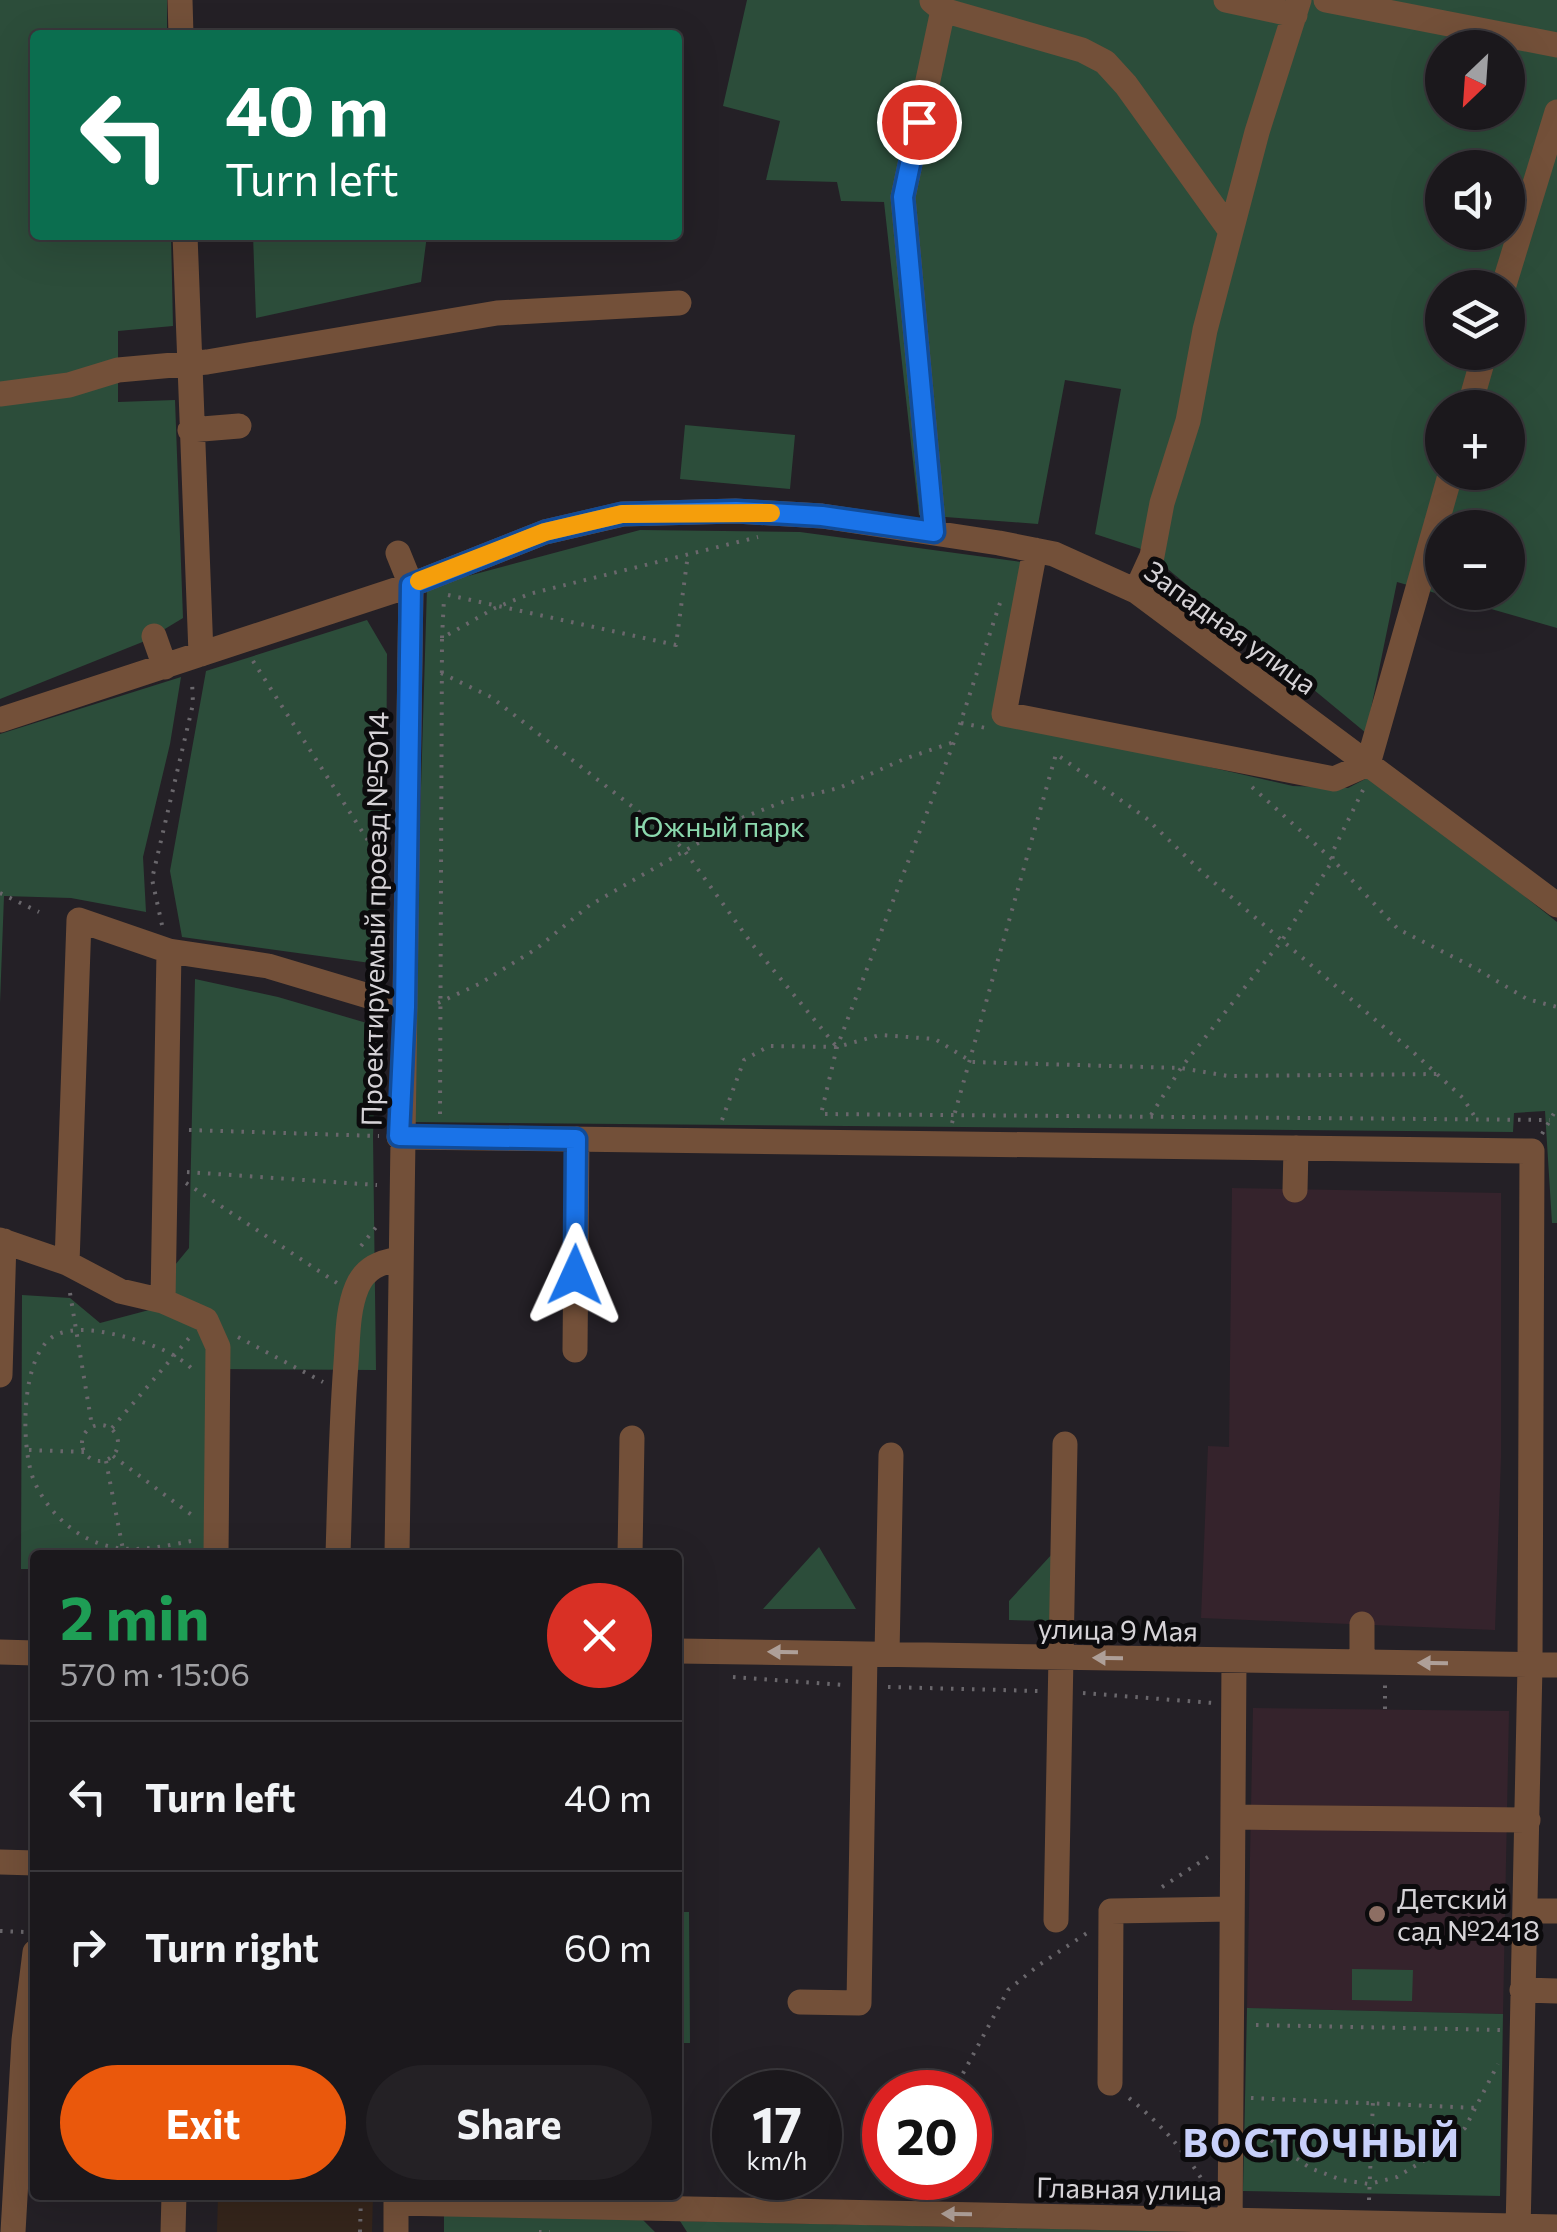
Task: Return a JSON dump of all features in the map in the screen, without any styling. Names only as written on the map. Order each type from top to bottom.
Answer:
[{"type":"street","points":[[180,0],[181,30]]},
{"type":"street","points":[[1136,591],[1152,556],[1162,503],[1188,421],[1230,230],[1297,7],[1226,0]]},
{"type":"street","points":[[1326,0],[1557,46]]},
{"type":"street","points":[[934,532],[903,197],[937,5],[1082,50],[1105,62],[1126,85],[1230,230]]},
{"type":"street","points":[[1510,270],[1547,176],[1557,112]]},
{"type":"street","points":[[185,240],[201,654]]},
{"type":"street","points":[[0,394],[69,386],[118,370],[188,364],[497,313],[679,303]]},
{"type":"street","points":[[190,430],[239,426]]},
{"type":"street","points":[[1035,550],[1004,714],[1334,780],[1371,766],[1446,490]]},
{"type":"street","name":"Западная улица","points":[[0,720],[411,585],[545,532],[622,514],[736,511],[822,516],[1054,554],[1136,591],[1557,905]]},
{"type":"street","points":[[398,552],[411,585]]},
{"type":"street","name":"Проектируемый проезд №5014","points":[[398,1550],[399,1136],[405,1007],[411,585]]},
{"type":"street","points":[[154,636],[165,667]]},
{"type":"street","points":[[67,1263],[79,920],[174,951],[268,966],[405,1007]]},
{"type":"street","points":[[163,1301],[174,951]]},
{"type":"street","points":[[399,1136],[576,1150],[946,1144],[1532,1151],[1545,1248],[1545,1523],[1530,1665],[1518,2229]]},
{"type":"street","points":[[1295,1190],[1296,1148]]},
{"type":"street","points":[[575,1350],[576,1150]]},
{"type":"street","points":[[0,1375],[2,1240],[67,1263],[120,1291],[163,1301],[206,1320],[218,1347],[215,1550]]},
{"type":"street","points":[[338,1550],[342,1392],[349,1318],[368,1270],[398,1259]]},
{"type":"street","points":[[630,1550],[632,1438]]},
{"type":"street","points":[[1056,1920],[1066,1444]]},
{"type":"street","points":[[800,2002],[859,2003],[864,1686],[876,1654],[891,1455]]},
{"type":"street","points":[[1362,1624],[1362,1662]]},
{"type":"street","name":"улица 9 Мая","points":[[682,1650],[1557,1665]]},
{"type":"street","points":[[0,1652],[30,1653]]},
{"type":"street","points":[[1230,2226],[1232,1828],[1243,1740],[1234,1661]]},
{"type":"street","points":[[1232,1828],[1528,1820]]},
{"type":"street","points":[[0,1862],[30,1863]]},
{"type":"street","points":[[1110,2082],[1110,1911],[1232,1909]]},
{"type":"street","points":[[1526,1911],[1557,1911]]},
{"type":"street","points":[[1522,1990],[1557,1991]]},
{"type":"street","points":[[13,2232],[30,1997]]},
{"type":"street","points":[[173,2232],[174,2200]]},
{"type":"street","points":[[396,2200],[396,2232]]},
{"type":"street","name":"Главная улица","points":[[426,2200],[1230,2226],[1557,2227]]},
{"type":"street","points":[[640,2207],[656,2214],[670,2232]]},
{"type":"path","points":[[442,638],[529,594],[760,537]]},
{"type":"path","points":[[440,1122],[444,594],[676,645],[688,554]]},
{"type":"path","points":[[1000,602],[961,723],[837,1046],[822,1114],[1550,1120]]},
{"type":"path","points":[[248,653],[385,867]]},
{"type":"path","points":[[441,673],[490,697],[669,835],[837,1046]]},
{"type":"path","points":[[174,951],[158,920],[152,879],[193,704],[192,681]]},
{"type":"path","points":[[961,723],[998,730]]},
{"type":"path","points":[[438,1003],[479,984],[536,949],[590,905],[744,816],[839,788],[954,742]]},
{"type":"path","points":[[946,1144],[1056,754],[1146,818],[1437,1074],[1463,1098],[1497,1150]]},
{"type":"path","points":[[1150,1117],[1180,1068],[1283,940],[1333,860],[1332,853],[1371,766]]},
{"type":"path","points":[[1250,786],[1333,860],[1398,929],[1527,999],[1557,1007]]},
{"type":"path","points":[[0,892],[39,912]]},
{"type":"path","points":[[720,1124],[744,1060],[770,1046],[837,1046],[880,1035],[935,1040],[972,1062],[1180,1068],[1228,1076],[1437,1074]]},
{"type":"path","points":[[1532,1151],[1557,1108]]},
{"type":"path","points":[[168,1130],[399,1136]]},
{"type":"path","points":[[167,1170],[383,1185]]},
{"type":"path","points":[[167,1170],[355,1295]]},
{"type":"path","points":[[357,1251],[382,1221]]},
{"type":"path","points":[[67,1263],[92,1426]]},
{"type":"path","points":[[112,1428],[206,1320],[342,1392]]},
{"type":"path","points":[[117,1550],[70,1528],[53,1514],[33,1480],[26,1411],[34,1362],[43,1346],[56,1334],[77,1331],[111,1333],[146,1343],[190,1366],[203,1381],[218,1412]]},
{"type":"path","points":[[102,1424],[112,1428],[118,1436],[117,1450],[106,1460],[92,1460],[84,1452],[85,1432],[102,1424]]},
{"type":"path","points":[[28,1450],[84,1452]]},
{"type":"path","points":[[112,1456],[213,1528],[192,1541],[136,1550]]},
{"type":"path","points":[[106,1460],[124,1550]]},
{"type":"path","points":[[733,1677],[1221,1703]]},
{"type":"path","points":[[1384,1709],[1386,1682]]},
{"type":"path","points":[[1162,1887],[1232,1828]]},
{"type":"path","points":[[965,2070],[1008,1990],[1038,1964],[1102,1924],[1110,1911]]},
{"type":"path","points":[[0,1931],[30,1932]]},
{"type":"path","points":[[1241,2025],[1513,2030]]},
{"type":"path","points":[[1254,2128],[1310,2168],[1342,2180],[1369,2184],[1397,2176],[1466,2128],[1504,2052]]},
{"type":"path","points":[[1110,2082],[1161,2124],[1188,2156],[1212,2196]]},
{"type":"path","points":[[1240,2098],[1477,2108]]},
{"type":"path","points":[[1369,2200],[1373,2102]]},
{"type":"path","points":[[360,2232],[361,2200]]},
{"type":"path","points":[[540,2232],[550,2232]]},
{"type":"shaded area","points":[[1232,1188],[1501,1193],[1501,1458],[1495,1630],[1201,1618],[1208,1446],[1229,1447]]},
{"type":"shaded area","name":"Детский сад №2418","points":[[1253,1708],[1509,1711],[1503,2014],[1247,2008]]},
{"type":"shaded area","points":[[218,2200],[373,2200],[372,2232],[217,2232]]},
{"type":"green space","points":[[0,0],[167,0],[167,30],[30,30],[30,240],[171,240],[173,326],[118,331],[118,402],[175,400],[183,618],[145,641],[0,699]]},
{"type":"green space","points":[[747,0],[1557,0],[1557,628],[1494,610],[1525,610],[1525,510],[1425,510],[1425,590],[1397,582],[1366,733],[1152,556],[1095,534],[1121,389],[1065,380],[1038,524],[919,515],[884,202],[841,201],[837,182],[766,180],[780,121],[723,106]]},
{"type":"green space","points":[[253,240],[426,240],[421,282],[256,318]]},
{"type":"green space","points":[[685,425],[795,435],[790,489],[680,479]]},
{"type":"green space","name":"Южный парк","points":[[640,530],[800,532],[1021,562],[994,718],[1293,786],[1348,788],[1373,775],[1557,922],[1557,1223],[1552,1223],[1545,1111],[1514,1113],[1513,1132],[411,1122],[427,587]]},
{"type":"green space","points":[[367,620],[387,654],[385,965],[182,937],[170,871],[206,671]]},
{"type":"green space","points":[[181,677],[170,744],[143,857],[146,912],[71,898],[4,896],[0,1003],[0,734]]},
{"type":"green space","points":[[195,979],[278,997],[377,1026],[373,1136],[376,1370],[213,1369],[210,1550],[30,1550],[30,1569],[21,1569],[22,1295],[70,1298],[100,1323],[168,1305],[175,1265],[189,1248]]},
{"type":"green space","points":[[819,1547],[856,1609],[763,1609]]},
{"type":"green space","points":[[1053,1553],[1052,1621],[1009,1620],[1009,1601]]},
{"type":"green space","points":[[682,1912],[689,1912],[690,2043],[682,2043]]},
{"type":"green space","points":[[1352,1969],[1413,1970],[1412,2001],[1352,2000]]},
{"type":"green space","points":[[1247,2008],[1503,2014],[1500,2196],[1243,2191]]},
{"type":"green space","points":[[444,2208],[641,2218],[655,2232],[444,2232]]},
{"type":"green space","points":[[680,2221],[1200,2232],[687,2232]]},
{"type":"slow traffic","points":[[419,581],[545,532],[622,514],[771,513]]},
{"type":"place","name":"Детский сад №2418","points":[[1377,1914]]},
{"type":"district","name":"ВОСТОЧНЫЙ","points":[[1322,2141]]},
{"type":"route","points":[[575,1275],[576,1139],[399,1136],[405,1007],[411,585],[545,532],[622,514],[736,511],[822,516],[934,532],[903,197],[919,122]]}]
